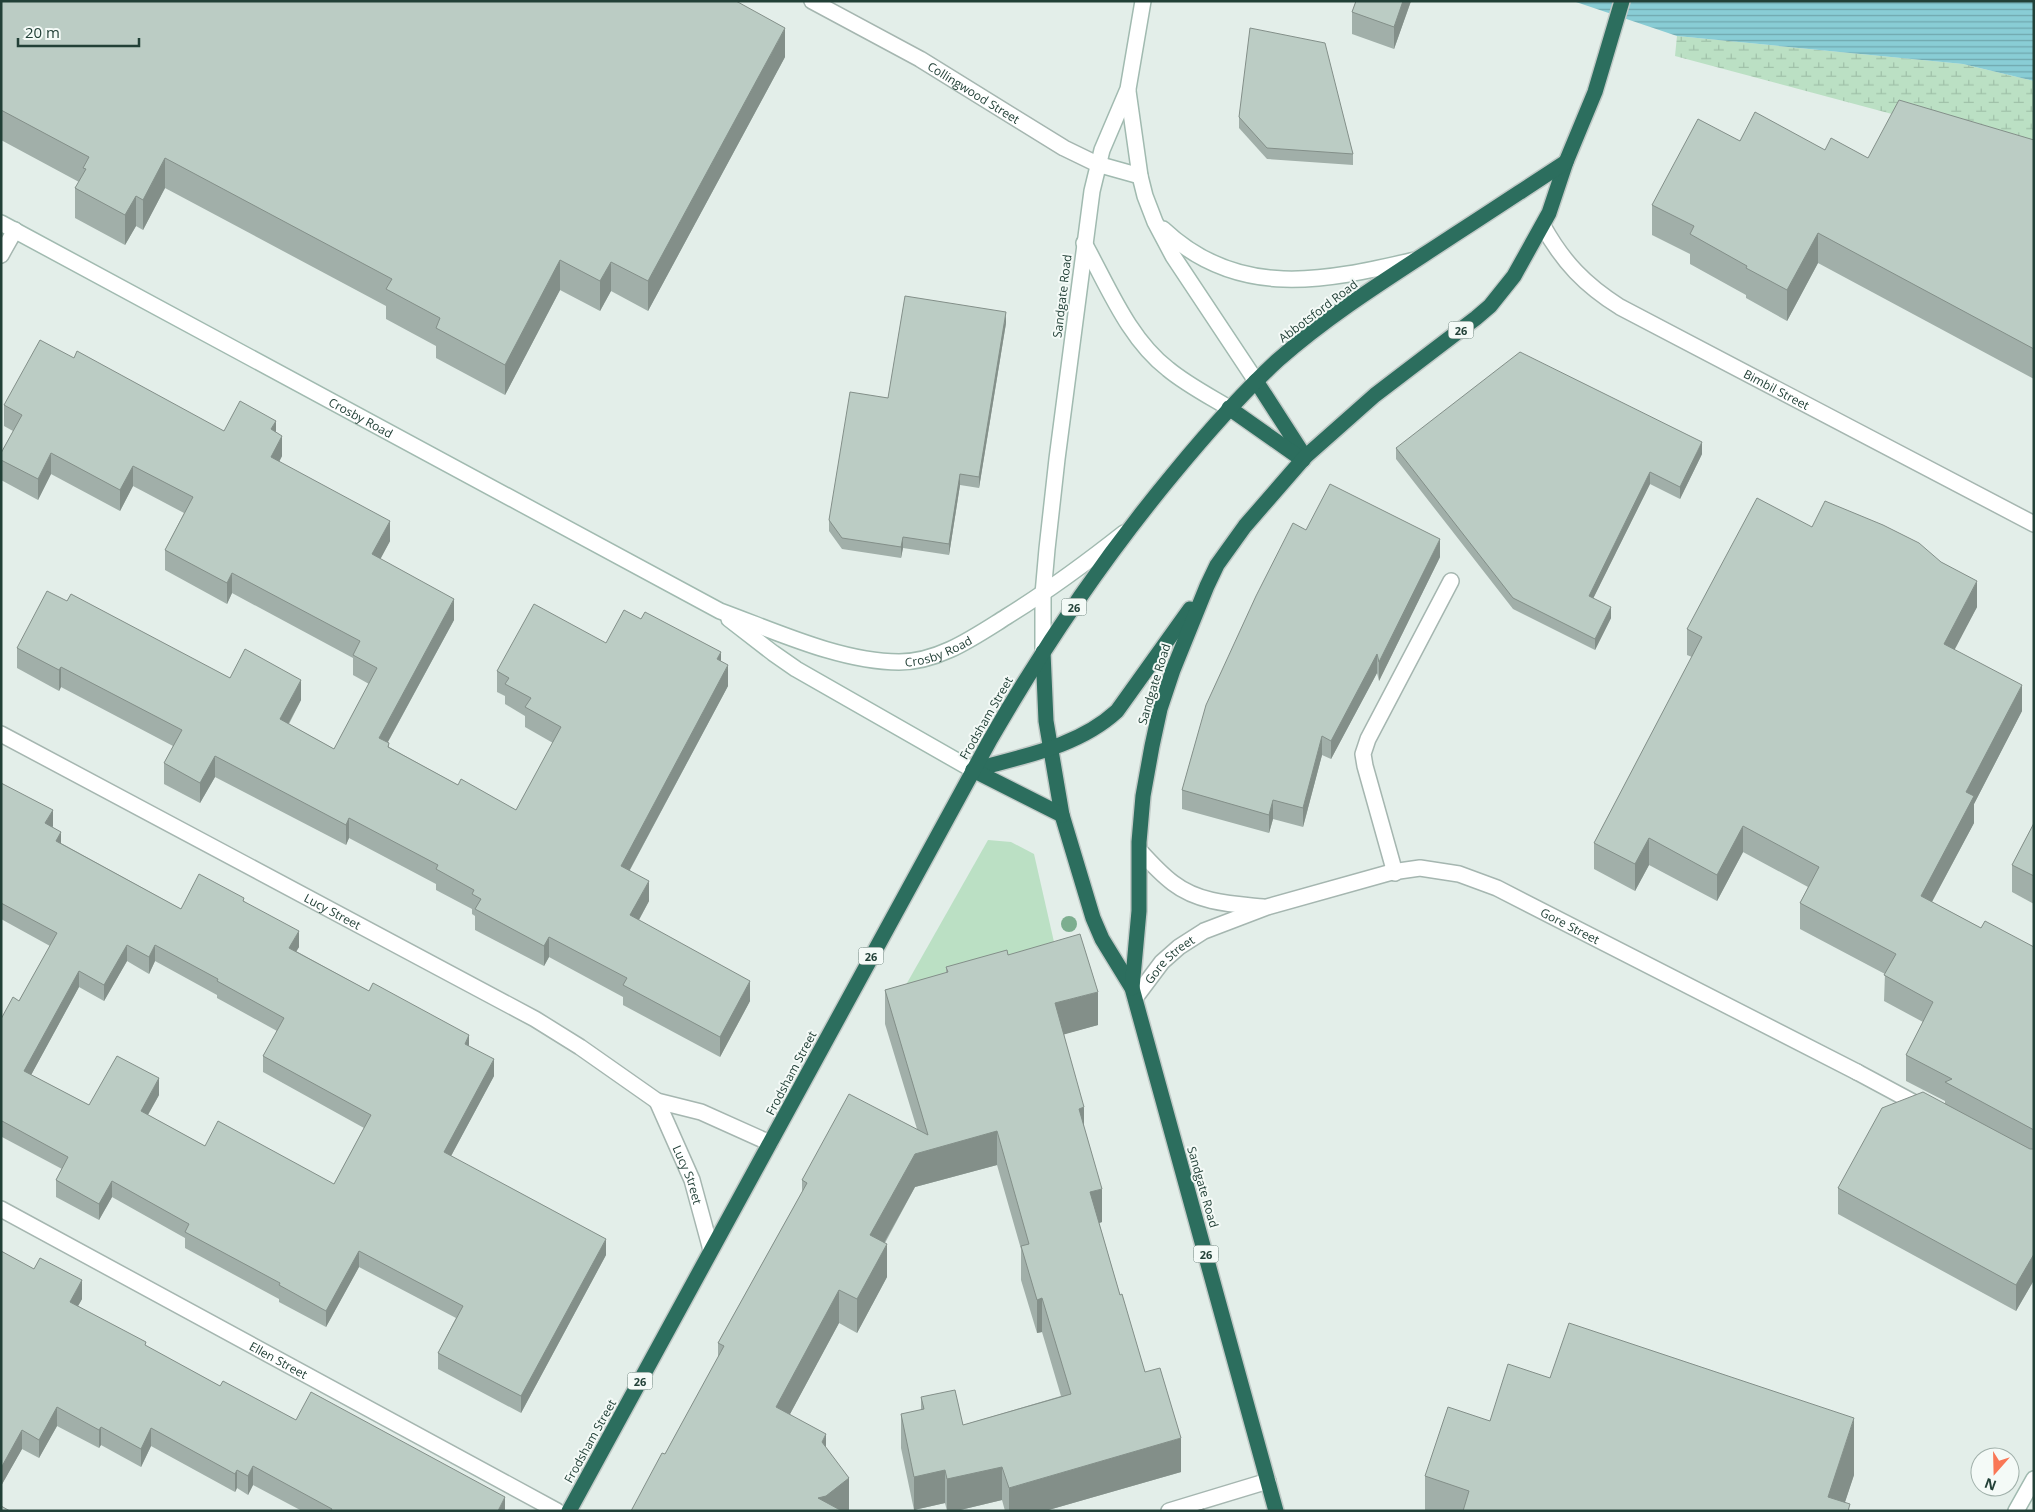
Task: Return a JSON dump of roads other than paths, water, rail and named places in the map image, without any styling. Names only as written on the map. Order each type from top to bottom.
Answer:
[{"type":"highway","name":"26","points":[[1304,458],[1375,396],[1449,340],[1490,306],[1514,276],[1543,226],[1555,197],[1566,162],[1595,92],[1622,1]]},
{"type":"highway","name":"Abbotsford Road","points":[[1129,529],[1229,408],[1256,381],[1324,323],[1416,259],[1566,162]]},
{"type":"highway","points":[[1256,381],[1304,458]]},
{"type":"highway","points":[[1229,408],[1304,458]]},
{"type":"highway","name":"Sandgate Road","points":[[1133,993],[1139,910],[1143,796],[1160,709],[1185,636],[1217,565],[1245,526],[1304,458]]},
{"type":"highway","name":"26","points":[[1043,652],[1129,529]]},
{"type":"highway","points":[[973,770],[1065,744],[1091,731],[1117,712],[1207,586]]},
{"type":"highway","name":"Sandgate Road","points":[[1043,652],[1044,688],[1050,748],[1062,815],[1093,918],[1102,939],[1133,993],[1276,1511]]},
{"type":"highway","name":"Frodsham Street","points":[[569,1511],[973,770],[1017,692],[1043,652]]},
{"type":"highway","points":[[973,770],[1062,815]]},
{"type":"street","name":"Collingwood Street","points":[[812,1],[920,60],[1064,148],[1097,164],[1140,176]]},
{"type":"street","name":"Sandgate Road","points":[[1043,652],[1043,594],[1057,459],[1084,243],[1097,164],[1128,89],[1143,1]]},
{"type":"street","name":"Sandgate Road","points":[[1128,89],[1140,176],[1155,222],[1173,256],[1256,381]]},
{"type":"street","name":"Crosby Road","points":[[1,222],[720,611],[823,648],[852,656],[901,662],[921,659],[948,651],[1043,594],[1129,529]]},
{"type":"street","points":[[1155,222],[1202,259],[1224,269],[1260,277],[1289,280],[1328,278],[1416,259]]},
{"type":"street","name":"Bimbil Street","points":[[1543,226],[1553,244],[1578,276],[1597,292],[1620,307],[2034,524]]},
{"type":"street","points":[[1,255],[15,230]]},
{"type":"street","name":"Sandgate Road","points":[[1084,243],[1130,325],[1151,353],[1168,370],[1229,408]]},
{"type":"street","points":[[1395,873],[1364,766],[1363,754],[1368,739],[1451,582]]},
{"type":"street","name":"Crosby Road","points":[[720,611],[754,639],[796,669],[973,770]]},
{"type":"street","name":"Lucy Street","points":[[1,734],[535,1020],[580,1047],[657,1101],[700,1112],[770,1143]]},
{"type":"street","name":"Gore Street","points":[[1140,851],[1168,880],[1193,894],[1227,904],[1267,907]]},
{"type":"street","name":"Gore Street","points":[[1133,993],[1178,947],[1204,931],[1267,907],[1395,873],[1431,868],[1459,874],[1497,888],[1857,1072],[1938,1116]]},
{"type":"street","name":"Lucy Street","points":[[657,1101],[692,1180],[711,1250]]},
{"type":"street","name":"Ellen Street","points":[[1,1209],[557,1511]]},
{"type":"street","points":[[2016,1511],[2034,1479]]},
{"type":"street","points":[[1169,1511],[1268,1481]]},
{"type":"water","points":[[1573,1],[2034,1],[2034,81],[1963,64],[1677,36]]}]
